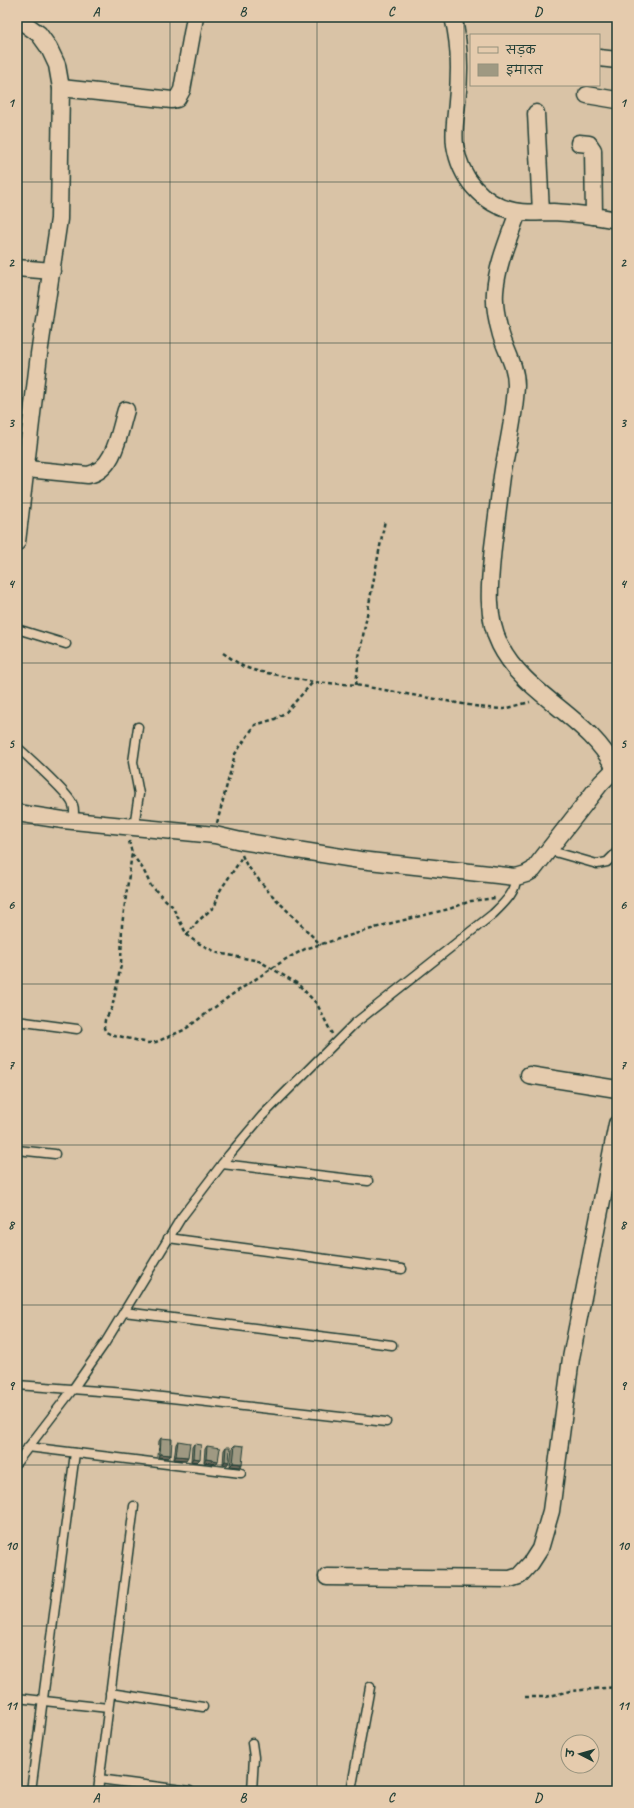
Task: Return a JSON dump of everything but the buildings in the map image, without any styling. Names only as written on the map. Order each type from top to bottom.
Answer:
[{"type":"street","points":[[61,88],[177,99],[182,90],[195,17]]},
{"type":"street","points":[[453,17],[458,47],[458,76],[454,126],[455,145],[461,164],[471,184],[481,196],[503,208],[518,212],[541,212],[594,216],[617,220]]},
{"type":"street","points":[[17,18],[39,34],[49,48],[57,65],[61,88],[59,220],[39,354],[27,469],[17,542]]},
{"type":"street","points":[[600,58],[617,60]]},
{"type":"street","points":[[587,95],[617,100]]},
{"type":"street","points":[[536,113],[541,212]]},
{"type":"street","points":[[579,143],[588,144],[593,150],[594,216]]},
{"type":"street","points":[[17,813],[215,835],[241,848],[516,877],[533,870],[601,783],[611,773],[617,771],[610,758],[593,737],[546,698],[505,654],[499,643],[489,604],[490,571],[502,476],[513,416],[516,383],[514,367],[501,334],[496,316],[495,294],[497,274],[518,212]]},
{"type":"street","points":[[17,268],[52,271]]},
{"type":"street","points":[[27,469],[88,474],[96,473],[101,470],[112,454],[126,410]]},
{"type":"street","points":[[529,1075],[617,1089]]},
{"type":"street","points":[[328,1577],[510,1579],[519,1576],[531,1563],[540,1549],[551,1511],[571,1358],[617,1124]]},
{"type":"lane","points":[[17,629],[66,644]]},
{"type":"lane","points":[[129,825],[139,794],[133,762],[138,727]]},
{"type":"lane","points":[[17,747],[41,769],[71,801],[74,811],[73,820]]},
{"type":"lane","points":[[548,850],[597,864],[606,862],[616,853]]},
{"type":"lane","points":[[18,1460],[73,1389],[105,1343],[168,1238],[222,1164],[262,1116],[336,1042],[370,1011],[493,914],[511,893],[516,884],[516,877]]},
{"type":"lane","points":[[17,1021],[77,1029]]},
{"type":"lane","points":[[17,1150],[55,1154]]},
{"type":"lane","points":[[222,1164],[368,1181]]},
{"type":"lane","points":[[168,1238],[402,1269]]},
{"type":"lane","points":[[124,1312],[392,1345]]},
{"type":"lane","points":[[17,1385],[126,1393],[386,1422]]},
{"type":"lane","points":[[28,1447],[241,1473]]},
{"type":"lane","points":[[31,1791],[75,1453]]},
{"type":"lane","points":[[98,1791],[134,1506]]},
{"type":"lane","points":[[351,1791],[370,1687]]},
{"type":"lane","points":[[110,1693],[203,1707]]},
{"type":"lane","points":[[17,1698],[108,1708]]},
{"type":"lane","points":[[252,1743],[254,1757],[252,1791]]},
{"type":"lane","points":[[99,1779],[190,1791]]},
{"type":"path","points":[[356,685],[359,657],[385,520]]},
{"type":"path","points":[[222,653],[244,667],[257,672],[289,676],[313,682],[356,685],[486,708],[504,709],[546,698]]},
{"type":"path","points":[[215,835],[235,754],[255,726],[275,719],[286,712],[313,682]]},
{"type":"path","points":[[129,825],[132,853],[122,925],[121,965],[112,1008],[105,1020],[104,1028],[106,1032],[148,1043],[170,1037],[199,1019],[272,968],[305,949],[388,924],[449,909],[471,901],[503,897],[511,893]]},
{"type":"path","points":[[187,935],[197,922],[215,906],[219,892],[238,864],[241,848]]},
{"type":"path","points":[[241,848],[246,864],[268,891],[321,945]]},
{"type":"path","points":[[132,853],[152,886],[172,906],[187,935],[196,942],[218,954],[259,961],[298,984],[317,1004],[336,1042]]},
{"type":"path","points":[[525,1697],[546,1697],[570,1691],[617,1687]]}]
